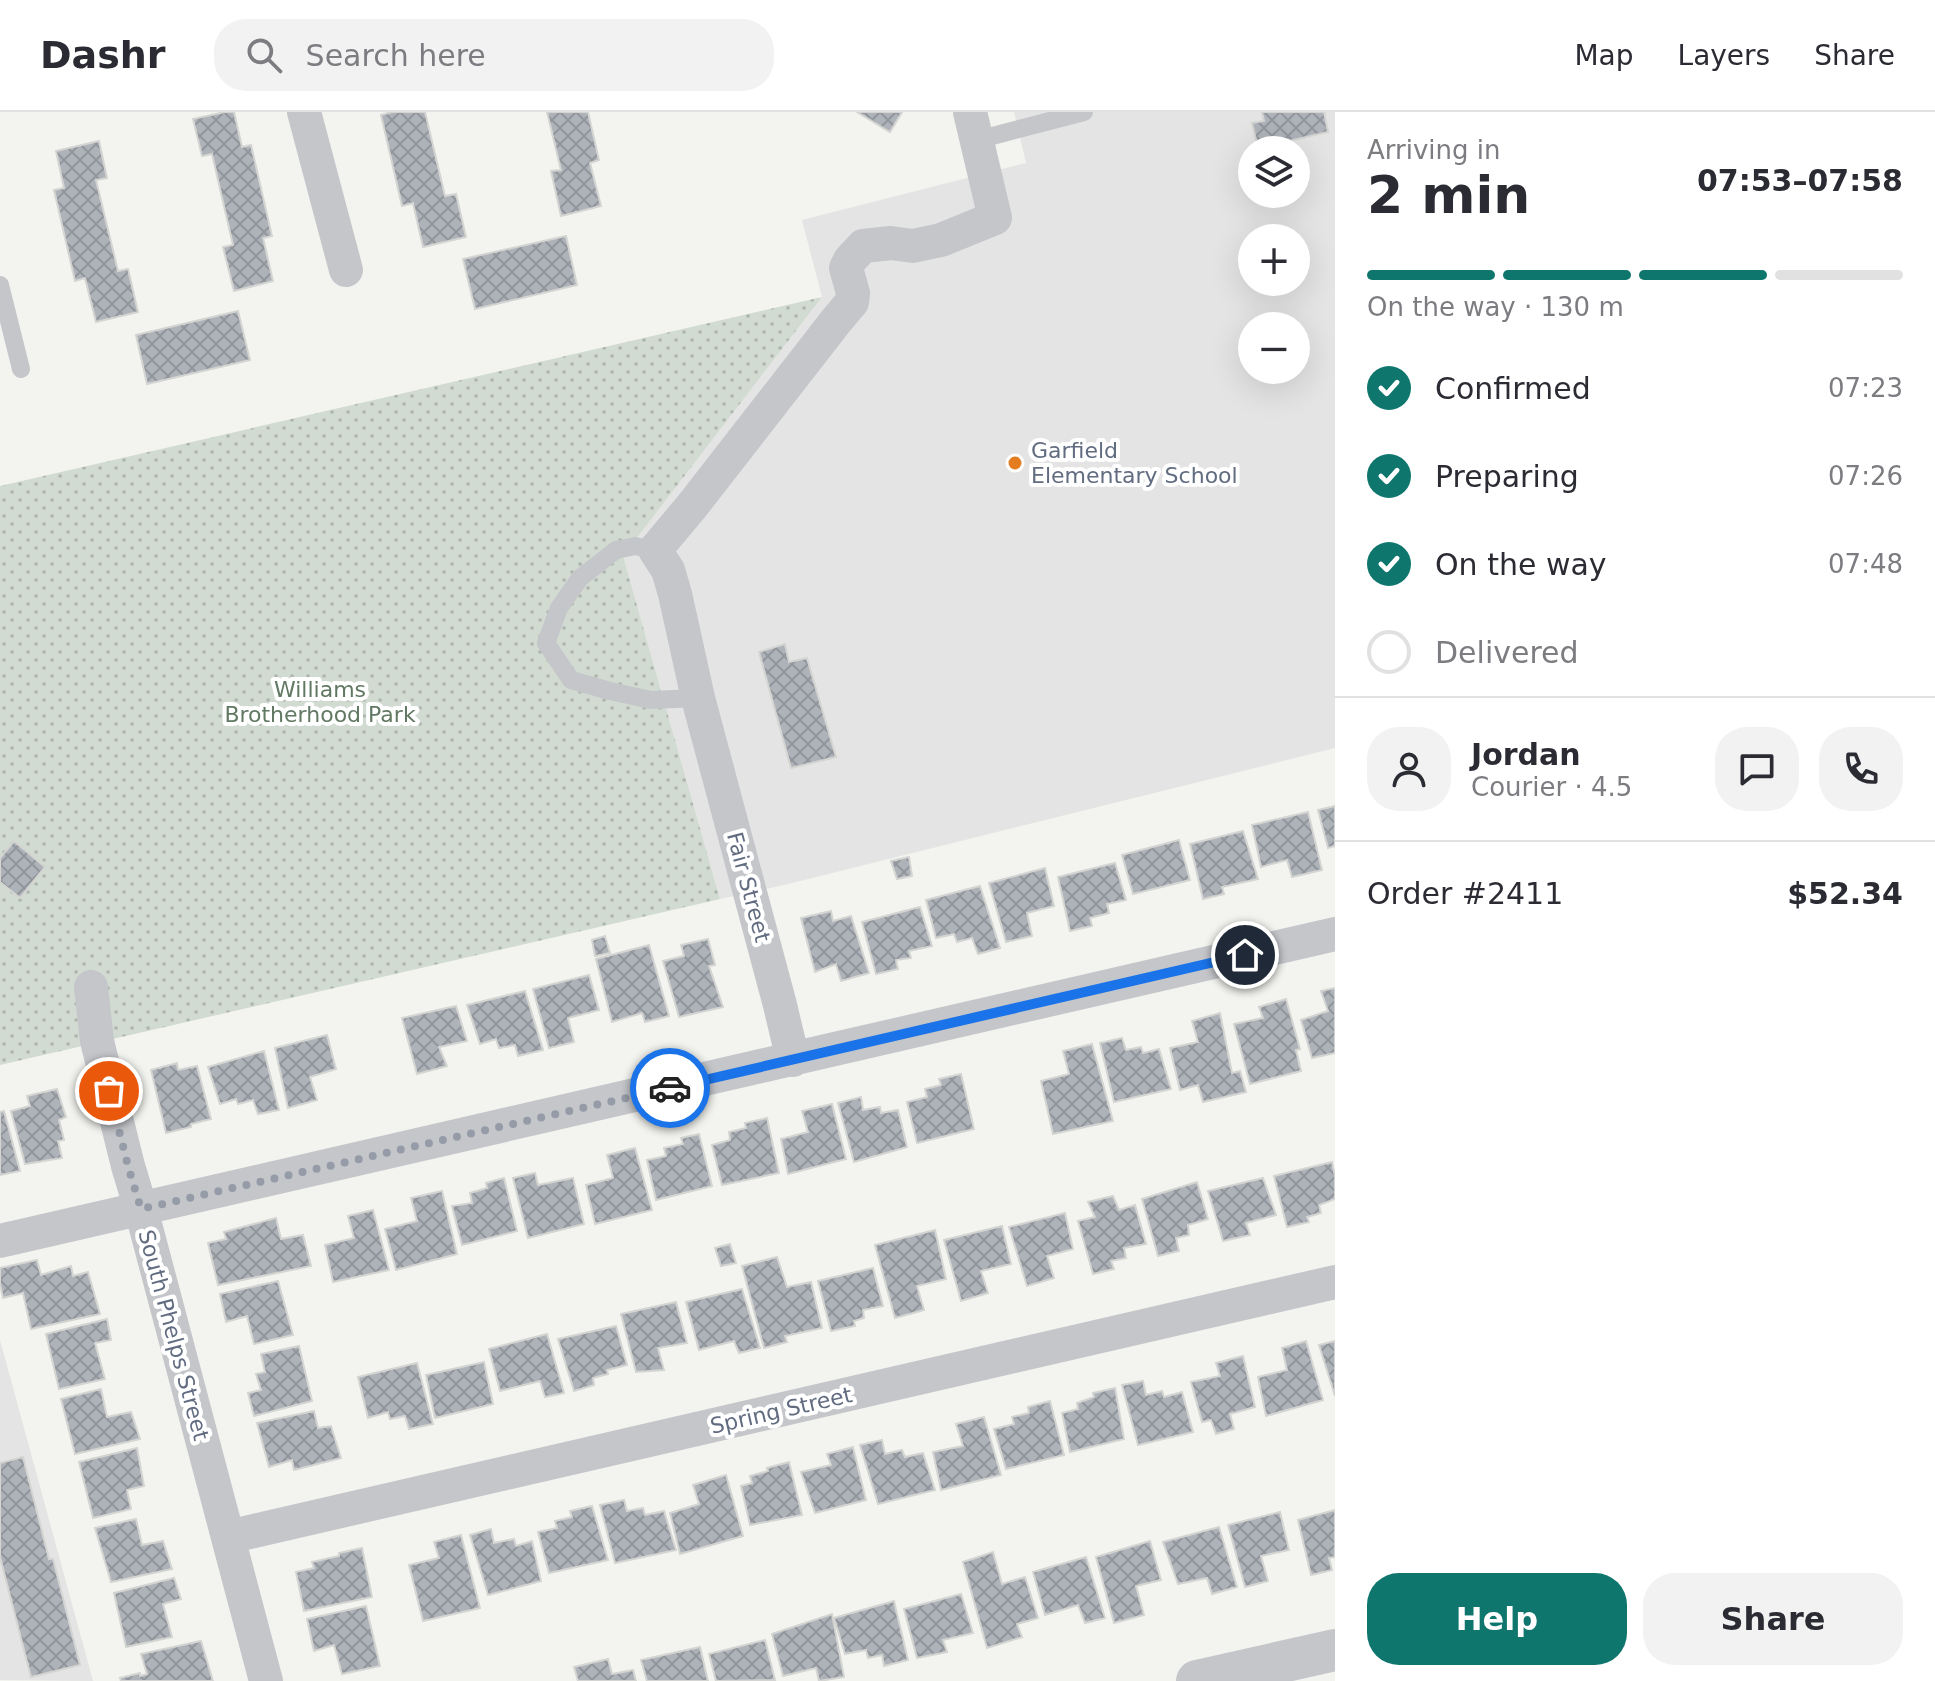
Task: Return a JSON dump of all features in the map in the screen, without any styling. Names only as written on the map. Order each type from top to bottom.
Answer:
[{"type":"street","points":[[304,112],[346,270]]},
{"type":"street","points":[[655,550],[852,302],[853,293],[846,268],[863,246],[891,243],[913,246],[941,240],[995,218],[974,126]]},
{"type":"street","name":"Fair Street","points":[[655,550],[668,570],[675,594],[701,707],[793,1060]]},
{"type":"street","points":[[0,1241],[1335,934]]},
{"type":"street","name":"South Phelps Street","points":[[91,987],[97,1041],[128,1166],[266,1681]]},
{"type":"street","name":"Spring Street","points":[[228,1537],[1335,1282]]},
{"type":"street","points":[[1197,1681],[1335,1650]]},
{"type":"lane","points":[[974,126],[1084,112]]},
{"type":"lane","points":[[0,285],[21,369]]},
{"type":"lane","points":[[655,550],[635,546],[616,550],[580,578],[559,608],[546,643],[571,680],[651,700],[701,707]]},
{"type":"shaded area","name":"Garfield Elementary School","points":[[1014,112],[1335,112],[1335,748],[720,899],[623,556],[822,297],[802,220],[1026,163]]},
{"type":"shaded area","points":[[0,1340],[93,1681],[0,1680]]},
{"type":"green space","name":"Williams Brotherhood Park","points":[[822,297],[623,556],[720,899],[0,1065],[0,486]]},
{"type":"building","points":[[234,112],[242,147],[251,145],[272,236],[263,238],[273,281],[234,291],[223,247],[233,245],[212,154],[202,156],[193,119]]},
{"type":"building","points":[[425,112],[445,196],[456,194],[466,237],[423,247],[413,203],[402,206],[381,115]]},
{"type":"building","points":[[547,112],[588,112],[599,160],[590,163],[601,206],[561,216],[551,171],[561,170]]},
{"type":"building","points":[[857,112],[902,112],[890,132]]},
{"type":"building","points":[[1262,112],[1324,112],[1328,132],[1310,136],[1255,136],[1252,123],[1264,121]]},
{"type":"building","points":[[99,141],[107,178],[96,180],[118,271],[128,269],[138,312],[96,322],[85,278],[75,281],[54,190],[64,188],[56,151]]},
{"type":"building","points":[[566,236],[577,285],[475,309],[463,259]]},
{"type":"building","points":[[238,311],[250,360],[147,384],[136,335]]},
{"type":"building","points":[[785,644],[789,662],[807,658],[836,757],[791,768],[759,652]]},
{"type":"building","points":[[1335,806],[1335,846],[1328,848],[1318,810]]},
{"type":"building","points":[[1308,812],[1322,870],[1292,877],[1287,860],[1261,867],[1252,825]]},
{"type":"building","points":[[1243,831],[1258,879],[1222,887],[1224,894],[1203,899],[1190,844]]},
{"type":"building","points":[[1179,840],[1190,880],[1133,894],[1122,855]]},
{"type":"building","points":[[14,841],[45,867],[20,898],[0,882],[0,858]]},
{"type":"building","points":[[909,857],[912,876],[897,879],[891,861]]},
{"type":"building","points":[[1115,863],[1126,900],[1107,904],[1109,913],[1090,918],[1092,926],[1070,931],[1058,877]]},
{"type":"building","points":[[1045,868],[1054,906],[1027,913],[1032,936],[1006,942],[989,883]]},
{"type":"building","points":[[980,886],[1000,948],[978,954],[972,938],[957,942],[954,934],[936,938],[926,900]]},
{"type":"building","points":[[920,907],[932,946],[909,951],[911,958],[896,960],[898,969],[876,974],[862,922]]},
{"type":"building","points":[[831,911],[833,921],[851,916],[869,973],[841,981],[836,964],[815,972],[801,918]]},
{"type":"building","points":[[605,936],[610,953],[595,956],[592,940]]},
{"type":"building","points":[[708,939],[715,965],[709,966],[723,1007],[679,1017],[663,961],[684,956],[681,945]]},
{"type":"building","points":[[649,945],[669,1016],[645,1022],[642,1013],[612,1022],[596,959]]},
{"type":"building","points":[[589,975],[599,1010],[568,1018],[574,1042],[549,1048],[533,989]]},
{"type":"building","points":[[1335,988],[1335,1053],[1312,1058],[1301,1020],[1328,1011],[1321,991]]},
{"type":"building","points":[[525,991],[543,1050],[518,1056],[515,1045],[499,1048],[496,1039],[480,1044],[467,1005]]},
{"type":"building","points":[[1286,999],[1300,1049],[1296,1050],[1301,1071],[1250,1084],[1234,1024],[1263,1018],[1259,1007]]},
{"type":"building","points":[[456,1006],[467,1041],[439,1047],[447,1066],[417,1074],[402,1018]]},
{"type":"building","points":[[1220,1013],[1232,1073],[1240,1071],[1246,1092],[1203,1102],[1198,1085],[1180,1090],[1170,1048],[1198,1042],[1192,1021]]},
{"type":"building","points":[[327,1035],[336,1069],[310,1077],[317,1100],[288,1108],[275,1048]]},
{"type":"building","points":[[1122,1038],[1126,1050],[1141,1047],[1143,1053],[1159,1049],[1171,1089],[1114,1102],[1100,1043]]},
{"type":"building","points":[[1092,1044],[1113,1121],[1053,1134],[1041,1081],[1069,1074],[1063,1051]]},
{"type":"building","points":[[264,1051],[279,1110],[258,1114],[253,1100],[238,1104],[236,1099],[220,1104],[208,1067]]},
{"type":"building","points":[[177,1063],[178,1070],[197,1066],[211,1119],[166,1133],[151,1070]]},
{"type":"building","points":[[961,1074],[974,1129],[917,1143],[907,1102],[927,1097],[925,1089],[941,1085],[939,1079]]},
{"type":"building","points":[[57,1089],[66,1117],[59,1120],[64,1140],[58,1141],[62,1158],[25,1164],[11,1111],[30,1106],[27,1096]]},
{"type":"building","points":[[861,1097],[863,1110],[880,1107],[881,1113],[898,1110],[907,1147],[854,1162],[838,1103]]},
{"type":"building","points":[[832,1104],[846,1159],[788,1174],[781,1139],[808,1132],[802,1111]]},
{"type":"building","points":[[4,1111],[20,1171],[0,1175],[0,1112]]},
{"type":"building","points":[[767,1118],[779,1173],[722,1185],[712,1145],[730,1140],[729,1132],[746,1128],[745,1123]]},
{"type":"building","points":[[699,1134],[712,1186],[656,1200],[647,1160],[666,1156],[664,1148],[683,1144],[681,1138]]},
{"type":"building","points":[[635,1148],[652,1210],[595,1224],[586,1185],[613,1178],[607,1155]]},
{"type":"building","points":[[1332,1162],[1335,1199],[1319,1205],[1321,1213],[1307,1217],[1309,1222],[1287,1227],[1274,1176]]},
{"type":"building","points":[[535,1173],[538,1185],[573,1178],[584,1224],[528,1238],[513,1178]]},
{"type":"building","points":[[504,1178],[517,1231],[462,1245],[452,1206],[472,1203],[470,1193],[487,1188],[486,1183]]},
{"type":"building","points":[[1263,1178],[1276,1215],[1246,1223],[1250,1235],[1223,1241],[1208,1191]]},
{"type":"building","points":[[1197,1182],[1208,1219],[1188,1225],[1189,1235],[1176,1238],[1179,1251],[1158,1256],[1142,1199]]},
{"type":"building","points":[[442,1191],[457,1254],[396,1270],[385,1229],[417,1221],[411,1198]]},
{"type":"building","points":[[1113,1196],[1119,1210],[1135,1205],[1146,1244],[1124,1248],[1126,1258],[1111,1261],[1114,1269],[1093,1274],[1078,1221],[1095,1217],[1088,1202]]},
{"type":"building","points":[[373,1210],[389,1270],[333,1282],[325,1245],[354,1238],[348,1216]]},
{"type":"building","points":[[1065,1213],[1073,1249],[1047,1256],[1054,1278],[1027,1286],[1009,1227]]},
{"type":"building","points":[[276,1218],[281,1239],[303,1235],[311,1266],[218,1285],[208,1243],[226,1239],[224,1232]]},
{"type":"building","points":[[1002,1226],[1011,1264],[981,1271],[988,1293],[961,1301],[944,1240]]},
{"type":"building","points":[[935,1230],[946,1279],[917,1286],[924,1310],[895,1318],[875,1245]]},
{"type":"building","points":[[730,1244],[736,1263],[721,1266],[715,1248]]},
{"type":"building","points":[[777,1257],[787,1287],[811,1282],[822,1328],[785,1336],[787,1342],[764,1348],[742,1266]]},
{"type":"building","points":[[37,1260],[41,1275],[71,1266],[73,1276],[88,1272],[100,1314],[31,1329],[23,1293],[3,1298],[0,1268]]},
{"type":"building","points":[[873,1268],[883,1306],[863,1310],[864,1318],[854,1321],[855,1326],[831,1331],[818,1281]]},
{"type":"building","points":[[278,1281],[293,1335],[254,1344],[247,1316],[226,1322],[220,1294]]},
{"type":"building","points":[[742,1289],[760,1348],[739,1353],[734,1341],[699,1350],[686,1302]]},
{"type":"building","points":[[676,1302],[687,1343],[658,1348],[664,1370],[636,1372],[621,1314]]},
{"type":"building","points":[[107,1319],[111,1340],[95,1343],[105,1379],[59,1389],[46,1334]]},
{"type":"building","points":[[616,1326],[627,1365],[607,1370],[608,1374],[593,1378],[594,1385],[574,1391],[558,1339]]},
{"type":"building","points":[[547,1334],[564,1393],[545,1397],[540,1381],[500,1391],[489,1349]]},
{"type":"building","points":[[1306,1341],[1323,1400],[1266,1416],[1258,1377],[1287,1370],[1282,1348]]},
{"type":"building","points":[[1335,1341],[1335,1396],[1319,1345]]},
{"type":"building","points":[[299,1346],[312,1401],[254,1416],[248,1393],[261,1390],[256,1374],[265,1372],[261,1354]]},
{"type":"building","points":[[1243,1356],[1255,1407],[1230,1414],[1234,1429],[1216,1434],[1211,1420],[1202,1422],[1191,1382],[1220,1376],[1216,1363]]},
{"type":"building","points":[[484,1362],[493,1404],[435,1418],[426,1375]]},
{"type":"building","points":[[417,1363],[433,1424],[409,1429],[405,1416],[390,1419],[388,1412],[368,1418],[358,1377]]},
{"type":"building","points":[[1143,1381],[1146,1395],[1162,1391],[1164,1397],[1182,1392],[1193,1432],[1138,1445],[1122,1385]]},
{"type":"building","points":[[1115,1388],[1124,1439],[1070,1452],[1062,1413],[1078,1409],[1077,1403],[1094,1397],[1093,1393]]},
{"type":"building","points":[[101,1389],[107,1417],[131,1412],[140,1439],[75,1454],[61,1399]]},
{"type":"building","points":[[1050,1401],[1064,1455],[1006,1469],[994,1429],[1014,1424],[1012,1417],[1029,1413],[1028,1407]]},
{"type":"building","points":[[314,1411],[318,1428],[331,1426],[341,1458],[294,1470],[292,1460],[269,1467],[257,1423]]},
{"type":"building","points":[[984,1417],[1001,1475],[941,1490],[933,1452],[963,1446],[956,1424]]},
{"type":"building","points":[[882,1440],[885,1454],[902,1450],[905,1457],[923,1453],[935,1490],[878,1504],[860,1445]]},
{"type":"building","points":[[853,1447],[866,1500],[815,1513],[801,1472],[831,1465],[827,1454]]},
{"type":"building","points":[[137,1448],[144,1486],[127,1490],[131,1509],[93,1518],[79,1462]]},
{"type":"building","points":[[23,1457],[80,1665],[31,1677],[0,1557],[0,1463]]},
{"type":"building","points":[[789,1462],[802,1515],[750,1525],[741,1486],[752,1483],[750,1476]]},
{"type":"building","points":[[726,1475],[743,1536],[680,1554],[670,1513],[699,1504],[693,1485]]},
{"type":"building","points":[[624,1500],[627,1511],[643,1508],[645,1515],[664,1511],[676,1550],[615,1563],[600,1505]]},
{"type":"building","points":[[592,1506],[608,1560],[549,1573],[538,1532],[557,1528],[555,1521],[572,1517],[570,1511]]},
{"type":"building","points":[[1335,1510],[1335,1557],[1329,1558],[1332,1570],[1311,1575],[1298,1520]]},
{"type":"building","points":[[1280,1512],[1289,1550],[1261,1556],[1268,1581],[1245,1587],[1228,1525]]},
{"type":"building","points":[[136,1519],[142,1545],[163,1541],[172,1569],[111,1582],[95,1528]]},
{"type":"building","points":[[1219,1527],[1237,1587],[1212,1594],[1207,1578],[1178,1584],[1163,1542]]},
{"type":"building","points":[[491,1529],[494,1543],[514,1539],[516,1546],[532,1541],[541,1581],[488,1595],[470,1535]]},
{"type":"building","points":[[461,1535],[480,1608],[423,1621],[409,1565],[439,1558],[434,1542]]},
{"type":"building","points":[[1150,1541],[1161,1580],[1136,1586],[1144,1615],[1114,1623],[1096,1557]]},
{"type":"building","points":[[362,1548],[372,1597],[304,1611],[296,1572],[314,1568],[312,1562]]},
{"type":"building","points":[[993,1552],[1002,1584],[1025,1577],[1038,1618],[1017,1624],[1022,1637],[987,1648],[963,1562]]},
{"type":"building","points":[[1086,1557],[1105,1618],[1085,1623],[1078,1605],[1045,1615],[1033,1572]]},
{"type":"building","points":[[174,1578],[181,1599],[163,1604],[172,1637],[126,1647],[114,1593]]},
{"type":"building","points":[[961,1594],[973,1633],[943,1640],[947,1652],[917,1658],[904,1609]]},
{"type":"building","points":[[894,1601],[908,1660],[884,1666],[882,1655],[868,1658],[866,1650],[845,1654],[834,1618]]},
{"type":"building","points":[[366,1606],[380,1666],[342,1674],[334,1645],[314,1651],[307,1619]]},
{"type":"building","points":[[832,1614],[844,1677],[819,1681],[816,1668],[783,1676],[772,1634]]},
{"type":"building","points":[[765,1640],[775,1680],[716,1681],[709,1654]]},
{"type":"building","points":[[201,1641],[213,1681],[121,1681],[120,1678],[147,1674],[141,1654]]},
{"type":"building","points":[[700,1647],[708,1681],[647,1681],[641,1660]]},
{"type":"building","points":[[608,1659],[612,1674],[633,1670],[636,1681],[578,1681],[574,1667]]},
{"type":"way so far","points":[[109,1091],[141,1209],[670,1088]]},
{"type":"place","name":"Garfield Elementary School","points":[[1015,463]]},
{"type":"route","points":[[670,1088],[1245,955]]}]
